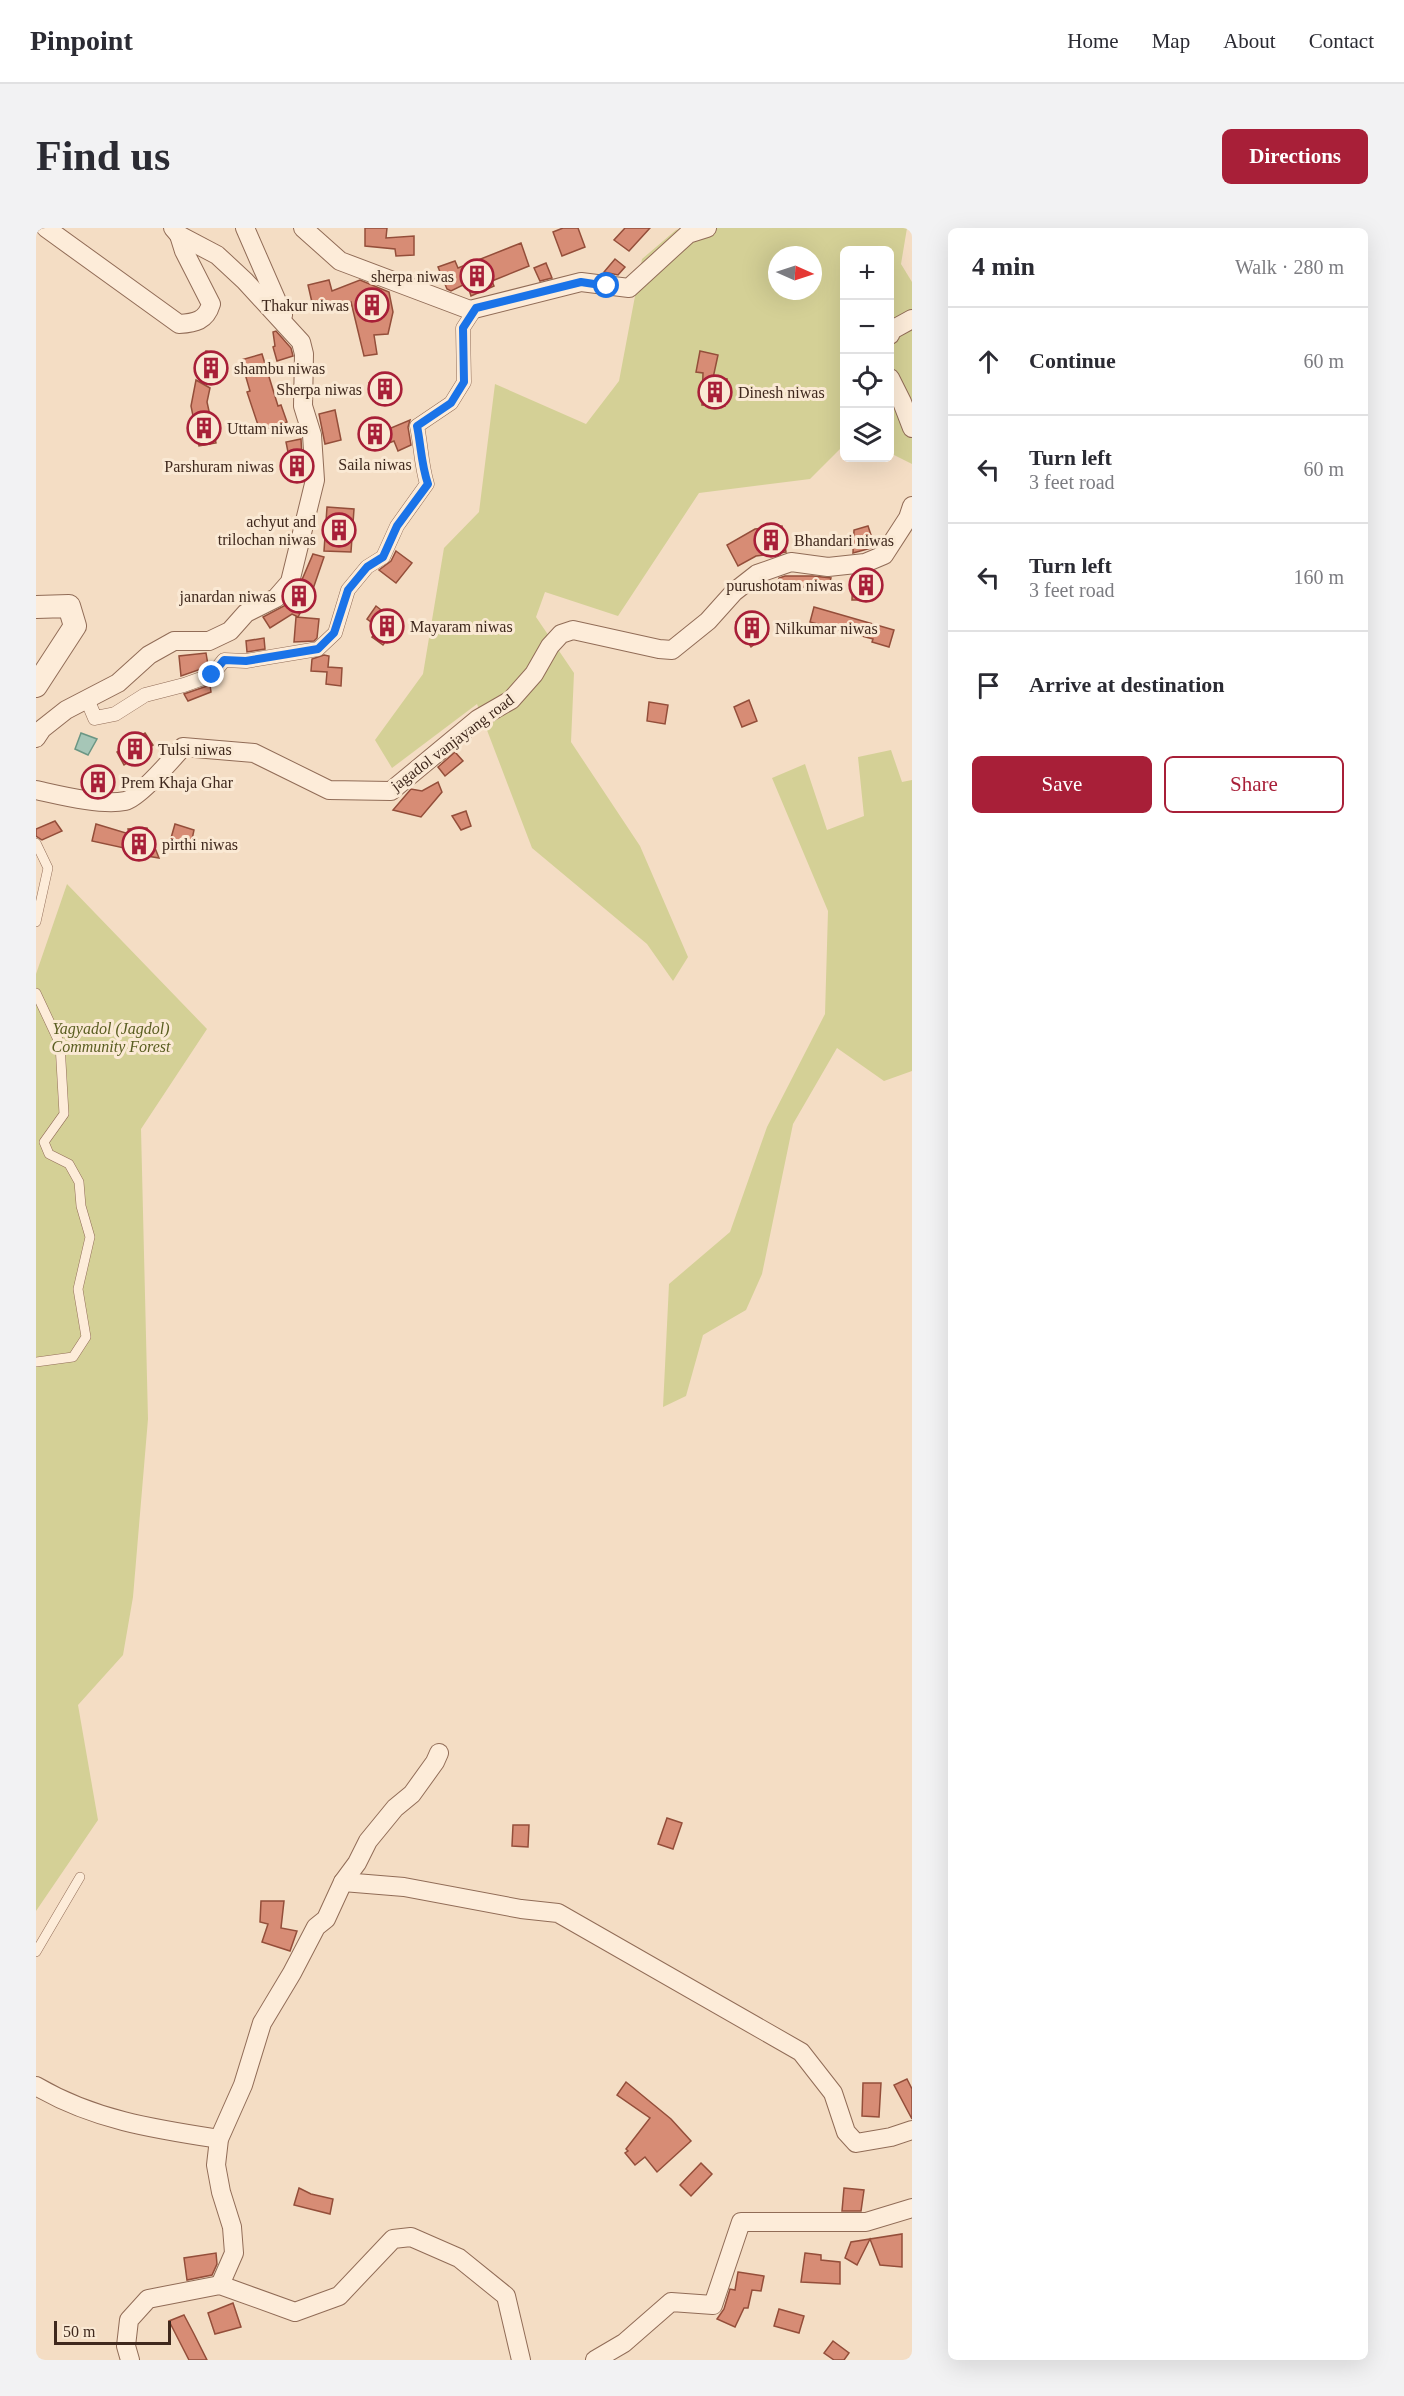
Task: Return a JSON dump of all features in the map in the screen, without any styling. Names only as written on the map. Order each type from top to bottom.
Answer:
[{"type":"street","points":[[46,228],[179,324],[196,323],[208,313],[211,304],[176,232]]},
{"type":"street","points":[[245,228],[287,325]]},
{"type":"street","points":[[303,228],[340,261],[470,310],[581,282],[628,288],[688,234],[707,228]]},
{"type":"street","points":[[36,738],[42,729],[66,710],[118,683],[149,655],[174,641],[209,641],[230,631],[246,613],[276,598],[290,582],[315,480],[312,435],[303,406],[304,354],[301,342],[217,255],[176,232]]},
{"type":"street","points":[[87,699],[95,718],[116,714],[145,695],[212,675],[224,660],[246,661],[318,649],[334,633],[348,590],[367,567],[383,557],[397,526],[428,484],[422,466],[422,447],[417,426],[451,403],[464,382],[463,328],[476,308]]},
{"type":"street","points":[[894,329],[912,319]]},
{"type":"street","points":[[894,386],[912,428]]},
{"type":"street","name":"jagadol vanjayang road","points":[[36,790],[93,801],[125,801],[135,796],[183,747],[254,753],[329,790],[391,790],[478,719],[511,700],[534,674],[550,646],[561,634],[573,630],[659,650],[672,650],[708,621],[734,592],[757,574],[791,562],[828,567],[865,563],[885,555],[908,518],[912,506]]},
{"type":"street","points":[[36,607],[69,606],[75,626],[36,686]]},
{"type":"street","points":[[220,2285],[234,2253],[232,2228],[221,2192],[216,2165],[219,2139],[243,2085],[266,2013],[292,1973],[316,1927],[326,1919],[343,1882],[357,1863],[368,1841],[380,1823],[412,1794],[439,1753]]},
{"type":"street","points":[[343,1882],[404,1887],[521,1909],[558,1913],[801,2052],[833,2093],[846,2132],[856,2143],[891,2137],[912,2130]]},
{"type":"street","points":[[36,2086],[60,2100],[105,2117],[154,2129],[219,2139]]},
{"type":"street","points":[[595,2360],[624,2343],[671,2302],[713,2305],[741,2222],[866,2222],[912,2208]]},
{"type":"street","points":[[130,2360],[126,2346],[129,2320],[148,2299],[220,2285],[295,2312],[339,2296],[393,2239],[411,2237],[459,2258],[506,2296],[521,2360]]},
{"type":"lane","points":[[36,843],[48,868],[36,922]]},
{"type":"lane","points":[[36,993],[60,1044],[64,1114],[44,1142],[49,1154],[69,1164],[79,1182],[81,1206],[90,1237],[78,1289],[86,1336],[73,1357],[36,1362]]},
{"type":"lane","points":[[36,1952],[80,1877]]},
{"type":"green space","points":[[683,228],[907,228],[901,264],[912,282],[912,464],[894,455],[894,246],[840,246],[840,449],[810,479],[699,493],[618,616],[545,592],[536,617],[574,673],[571,742],[640,846],[688,957],[673,981],[647,944],[532,848],[477,704],[392,768],[375,740],[423,674],[444,548],[479,512],[495,384],[586,424],[619,381],[642,259],[676,230]]},
{"type":"green space","points":[[891,750],[902,782],[912,780],[912,1071],[884,1081],[837,1048],[793,1124],[762,1274],[746,1310],[703,1335],[686,1396],[663,1407],[669,1284],[730,1232],[767,1127],[825,1014],[828,911],[772,778],[805,764],[827,830],[864,816],[858,757]]},
{"type":"green space","name":"Yagyadol (Jagdol) Community Forest","points":[[67,884],[207,1029],[141,1129],[148,1419],[133,1597],[123,1655],[78,1705],[98,1820],[36,1911],[36,974]]},
{"type":"shaded area","points":[[81,733],[97,739],[88,755],[75,749]]},
{"type":"building","points":[[365,228],[387,228],[386,238],[414,236],[414,255],[396,256],[395,249],[365,246]]},
{"type":"building","points":[[563,228],[578,228],[585,247],[562,256],[553,232]]},
{"type":"building","points":[[625,228],[650,228],[629,251],[614,240]]},
{"type":"building","points":[[521,243],[529,266],[492,281],[494,286],[471,296],[467,283],[451,291],[447,289],[438,267],[455,261],[458,268]]},
{"type":"building","points":[[615,259],[625,267],[618,275],[604,272]]},
{"type":"building","points":[[546,263],[552,278],[540,281],[534,268]]},
{"type":"building","name":"Thakur niwas","points":[[329,280],[332,291],[360,280],[389,292],[393,312],[388,334],[374,335],[377,354],[364,356],[351,302],[314,311],[308,285]]},
{"type":"building","points":[[276,331],[291,348],[293,356],[277,361],[273,347],[275,346],[273,332]]},
{"type":"building","name":"shambu niwas","points":[[206,351],[221,355],[215,384],[200,381]]},
{"type":"building","name":"Dinesh niwas","points":[[700,351],[718,355],[713,378],[727,379],[725,406],[702,405],[703,373],[696,372]]},
{"type":"building","points":[[262,354],[278,406],[281,405],[287,422],[260,431],[247,392],[250,391],[241,360]]},
{"type":"building","name":"Sherpa niwas","points":[[391,374],[400,395],[378,404],[369,383]]},
{"type":"building","points":[[196,380],[210,388],[207,402],[216,443],[199,446],[191,406]]},
{"type":"building","points":[[335,410],[341,440],[325,444],[319,414]]},
{"type":"building","points":[[381,420],[384,431],[410,420],[408,427],[411,445],[398,451],[394,441],[371,450],[362,425]]},
{"type":"building","points":[[301,439],[303,475],[285,475],[285,457],[289,457],[286,442]]},
{"type":"building","name":"achyut and trilochan niwas","points":[[327,507],[354,509],[351,552],[324,551]]},
{"type":"building","points":[[782,526],[786,552],[756,556],[738,566],[727,545],[755,529]]},
{"type":"building","points":[[868,526],[875,547],[853,553],[854,530]]},
{"type":"building","points":[[396,551],[412,563],[396,583],[379,570],[391,561]]},
{"type":"building","points":[[313,554],[324,557],[313,589],[298,617],[292,614],[270,628],[263,617],[284,606],[298,589]]},
{"type":"building","points":[[785,576],[831,578],[827,592],[778,582],[779,578]]},
{"type":"building","name":"purushotam niwas","points":[[853,577],[880,577],[880,594],[869,594],[869,600],[852,600]]},
{"type":"building","name":"Mayaram niwas","points":[[376,606],[399,624],[383,645],[372,637],[379,628],[367,619]]},
{"type":"building","points":[[814,607],[894,630],[889,647],[872,642],[873,639],[810,622]]},
{"type":"building","name":"Nilkumar niwas","points":[[753,613],[768,634],[751,647],[736,622]]},
{"type":"building","points":[[296,617],[319,619],[317,638],[314,641],[294,642]]},
{"type":"building","points":[[264,638],[265,649],[247,652],[246,641]]},
{"type":"building","points":[[206,653],[207,667],[181,676],[179,656]]},
{"type":"building","points":[[324,655],[329,656],[328,667],[342,668],[341,686],[326,684],[327,672],[311,671],[312,659]]},
{"type":"building","points":[[210,685],[211,692],[188,701],[184,694]]},
{"type":"building","points":[[749,700],[757,721],[742,727],[734,707]]},
{"type":"building","points":[[649,702],[668,705],[665,724],[647,721]]},
{"type":"building","name":"Tulsi niwas","points":[[145,733],[153,745],[124,765],[117,752]]},
{"type":"building","points":[[455,752],[463,761],[445,776],[438,767]]},
{"type":"building","name":"Prem Khaja Ghar","points":[[85,774],[111,774],[111,789],[85,789]]},
{"type":"building","points":[[438,782],[442,792],[421,817],[393,810],[411,789],[422,791]]},
{"type":"building","points":[[466,811],[471,826],[461,830],[452,816]]},
{"type":"building","points":[[55,821],[62,831],[42,840],[36,836],[36,829]]},
{"type":"building","points":[[96,824],[129,834],[128,829],[147,828],[159,858],[129,853],[129,849],[92,841]]},
{"type":"building","points":[[175,824],[194,830],[190,849],[169,845]]},
{"type":"building","points":[[667,1818],[682,1823],[673,1849],[658,1844]]},
{"type":"building","points":[[513,1825],[529,1825],[528,1847],[512,1846]]},
{"type":"building","points":[[261,1901],[284,1901],[281,1928],[297,1931],[290,1951],[262,1942],[268,1924],[260,1922]]},
{"type":"building","points":[[907,2079],[912,2089],[912,2119],[894,2085]]},
{"type":"building","points":[[626,2082],[671,2119],[691,2141],[657,2172],[645,2157],[635,2165],[625,2153],[650,2118],[617,2095]]},
{"type":"building","points":[[863,2083],[881,2083],[879,2117],[862,2116]]},
{"type":"building","points":[[701,2163],[712,2174],[691,2196],[680,2185]]},
{"type":"building","points":[[299,2188],[311,2194],[333,2199],[330,2214],[294,2205]]},
{"type":"building","points":[[844,2188],[864,2190],[861,2211],[842,2211]]},
{"type":"building","points":[[902,2234],[902,2267],[880,2265],[870,2239]]},
{"type":"building","points":[[870,2239],[857,2265],[845,2258],[851,2242]]},
{"type":"building","points":[[216,2253],[217,2264],[212,2275],[187,2280],[184,2258]]},
{"type":"building","points":[[805,2253],[821,2255],[821,2260],[840,2262],[840,2284],[801,2282]]},
{"type":"building","points":[[738,2272],[764,2276],[761,2291],[752,2290],[748,2308],[744,2308],[735,2327],[717,2319],[724,2309],[730,2289],[735,2290]]},
{"type":"building","points":[[233,2303],[241,2327],[215,2334],[208,2313]]},
{"type":"building","points":[[779,2309],[804,2316],[799,2333],[774,2326]]},
{"type":"building","points":[[184,2315],[207,2360],[189,2360],[169,2321]]},
{"type":"building","points":[[833,2341],[849,2353],[844,2360],[834,2360],[824,2353]]},
{"type":"place","name":"sherpa niwas","points":[[477,276]]},
{"type":"place","name":"Thakur niwas","points":[[372,305]]},
{"type":"place","name":"shambu niwas","points":[[211,368]]},
{"type":"place","name":"Sherpa niwas","points":[[385,389]]},
{"type":"place","name":"Dinesh niwas","points":[[715,392]]},
{"type":"place","name":"Uttam niwas","points":[[204,428]]},
{"type":"place","name":"Saila niwas","points":[[375,434]]},
{"type":"place","name":"Parshuram niwas","points":[[297,466]]},
{"type":"place","name":"achyut and trilochan niwas","points":[[339,530]]},
{"type":"place","name":"Bhandari niwas","points":[[771,540]]},
{"type":"place","name":"purushotam niwas","points":[[866,585]]},
{"type":"place","name":"janardan niwas","points":[[299,596]]},
{"type":"place","name":"Mayaram niwas","points":[[387,626]]},
{"type":"place","name":"Nilkumar niwas","points":[[752,628]]},
{"type":"place","name":"Tulsi niwas","points":[[135,749]]},
{"type":"place","name":"Prem Khaja Ghar","points":[[98,782]]},
{"type":"place","name":"pirthi niwas","points":[[139,844]]},
{"type":"route","points":[[212,675],[224,660],[246,661],[318,649],[334,633],[348,590],[367,567],[383,557],[397,526],[428,484],[422,466],[422,447],[417,426],[451,403],[464,382],[463,328],[476,308],[581,282],[607,286]]}]
